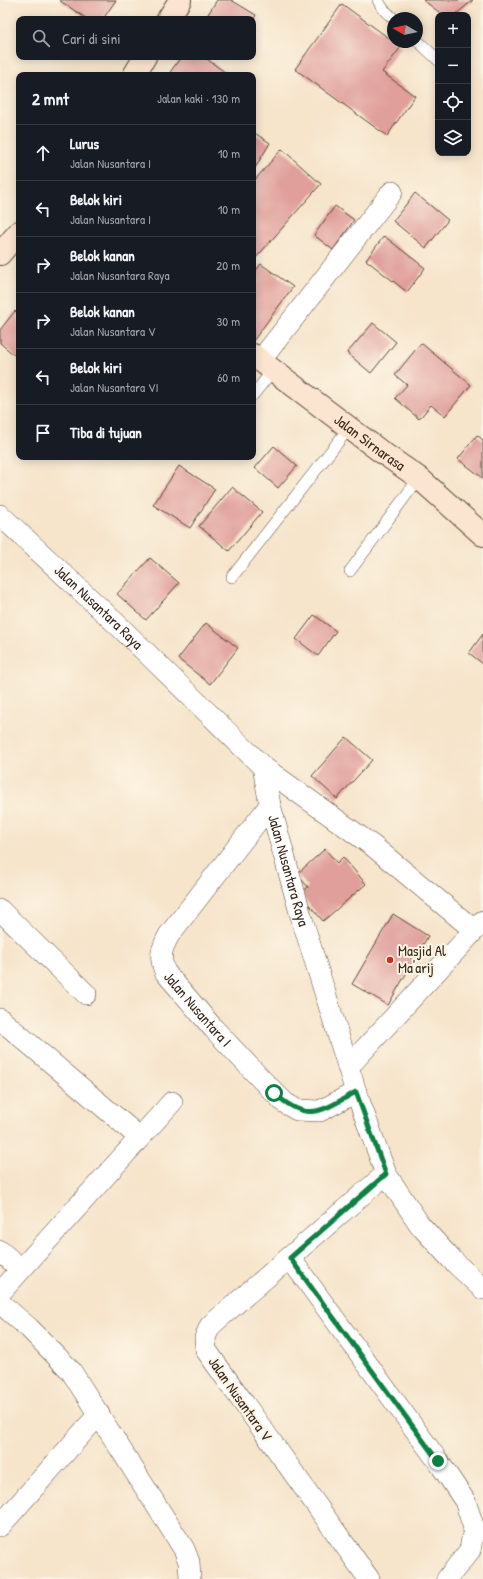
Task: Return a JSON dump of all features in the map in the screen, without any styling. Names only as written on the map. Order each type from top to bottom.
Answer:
[{"type":"street","points":[[170,16],[180,0]]},
{"type":"street","points":[[136,72],[143,60]]},
{"type":"street","points":[[262,362],[392,192]]},
{"type":"street","points":[[0,254],[16,235]]},
{"type":"street","name":"Jalan Sirnarasa","points":[[262,362],[380,452],[419,478],[483,535]]},
{"type":"street","name":"Jalan Nusantara Raya","points":[[0,515],[122,629],[263,767],[270,805],[301,916],[356,1092],[386,1174],[420,1225],[451,1259],[483,1289]]},
{"type":"street","points":[[263,767],[374,846],[478,925],[348,1067]]},
{"type":"street","name":"Jalan Nusantara I","points":[[270,805],[169,935],[162,948],[161,962],[164,972],[214,1029],[285,1103],[297,1110],[320,1111],[356,1092]]},
{"type":"street","points":[[0,910],[86,994]]},
{"type":"street","points":[[0,1019],[139,1137]]},
{"type":"street","points":[[0,1293],[172,1102]]},
{"type":"street","name":"Jalan Nusantara V","points":[[369,1579],[206,1350],[205,1338],[210,1326],[386,1174]]},
{"type":"street","points":[[0,1251],[21,1269]]},
{"type":"street","points":[[290,1258],[438,1461],[465,1501],[474,1528],[477,1551],[447,1579]]},
{"type":"street","points":[[0,1302],[29,1328],[71,1371],[184,1549],[189,1562],[190,1579]]},
{"type":"street","points":[[0,1526],[99,1414]]},
{"type":"lane","points":[[378,0],[387,13]]},
{"type":"lane","points":[[423,46],[435,57]]},
{"type":"lane","points":[[256,384],[262,362]]},
{"type":"lane","points":[[232,577],[349,428]]},
{"type":"lane","points":[[350,571],[419,478]]},
{"type":"building","points":[[59,0],[116,0],[105,16],[83,16]]},
{"type":"building","points":[[217,0],[231,0],[256,15],[256,16],[207,16]]},
{"type":"building","points":[[423,0],[473,0],[459,12],[439,12]]},
{"type":"building","points":[[342,4],[387,37],[387,48],[400,48],[382,72],[415,96],[387,136],[295,69]]},
{"type":"building","points":[[179,60],[208,60],[225,72],[170,72]]},
{"type":"building","points":[[256,134],[270,143],[256,166]]},
{"type":"building","points":[[282,149],[321,184],[256,258],[256,179]]},
{"type":"building","points":[[415,193],[448,220],[426,248],[393,221]]},
{"type":"building","points":[[335,206],[354,220],[333,250],[314,235]]},
{"type":"building","points":[[384,236],[425,268],[407,292],[366,260]]},
{"type":"building","points":[[261,264],[293,287],[256,337],[256,270]]},
{"type":"building","points":[[15,311],[16,312],[16,356],[0,343],[0,330]]},
{"type":"building","points":[[373,323],[396,342],[371,373],[347,353]]},
{"type":"building","points":[[421,343],[471,385],[445,416],[431,405],[419,419],[395,398],[407,385],[395,375]]},
{"type":"building","points":[[477,435],[483,440],[483,478],[458,459]]},
{"type":"building","points":[[274,446],[297,466],[278,488],[255,468]]},
{"type":"building","points":[[179,466],[215,489],[190,528],[153,505]]},
{"type":"building","points":[[232,487],[262,512],[229,551],[199,526]]},
{"type":"building","points":[[150,558],[179,583],[146,620],[117,594]]},
{"type":"building","points":[[314,615],[336,631],[318,656],[296,639]]},
{"type":"building","points":[[206,623],[238,648],[210,684],[178,659]]},
{"type":"building","points":[[483,634],[483,664],[469,653]]},
{"type":"building","points":[[346,737],[372,760],[337,799],[312,776]]},
{"type":"building","points":[[325,849],[337,863],[343,857],[366,884],[323,921],[300,894],[308,887],[297,874]]},
{"type":"building","name":"Masjid Al Ma'arij","points":[[393,914],[428,936],[388,1005],[352,984]]},
{"type":"place","name":"Masjid Al Ma'arij","points":[[390,960]]},
{"type":"route","points":[[274,1093],[285,1103],[297,1110],[308,1112],[320,1111],[356,1092],[386,1174],[290,1258],[438,1461]]}]
